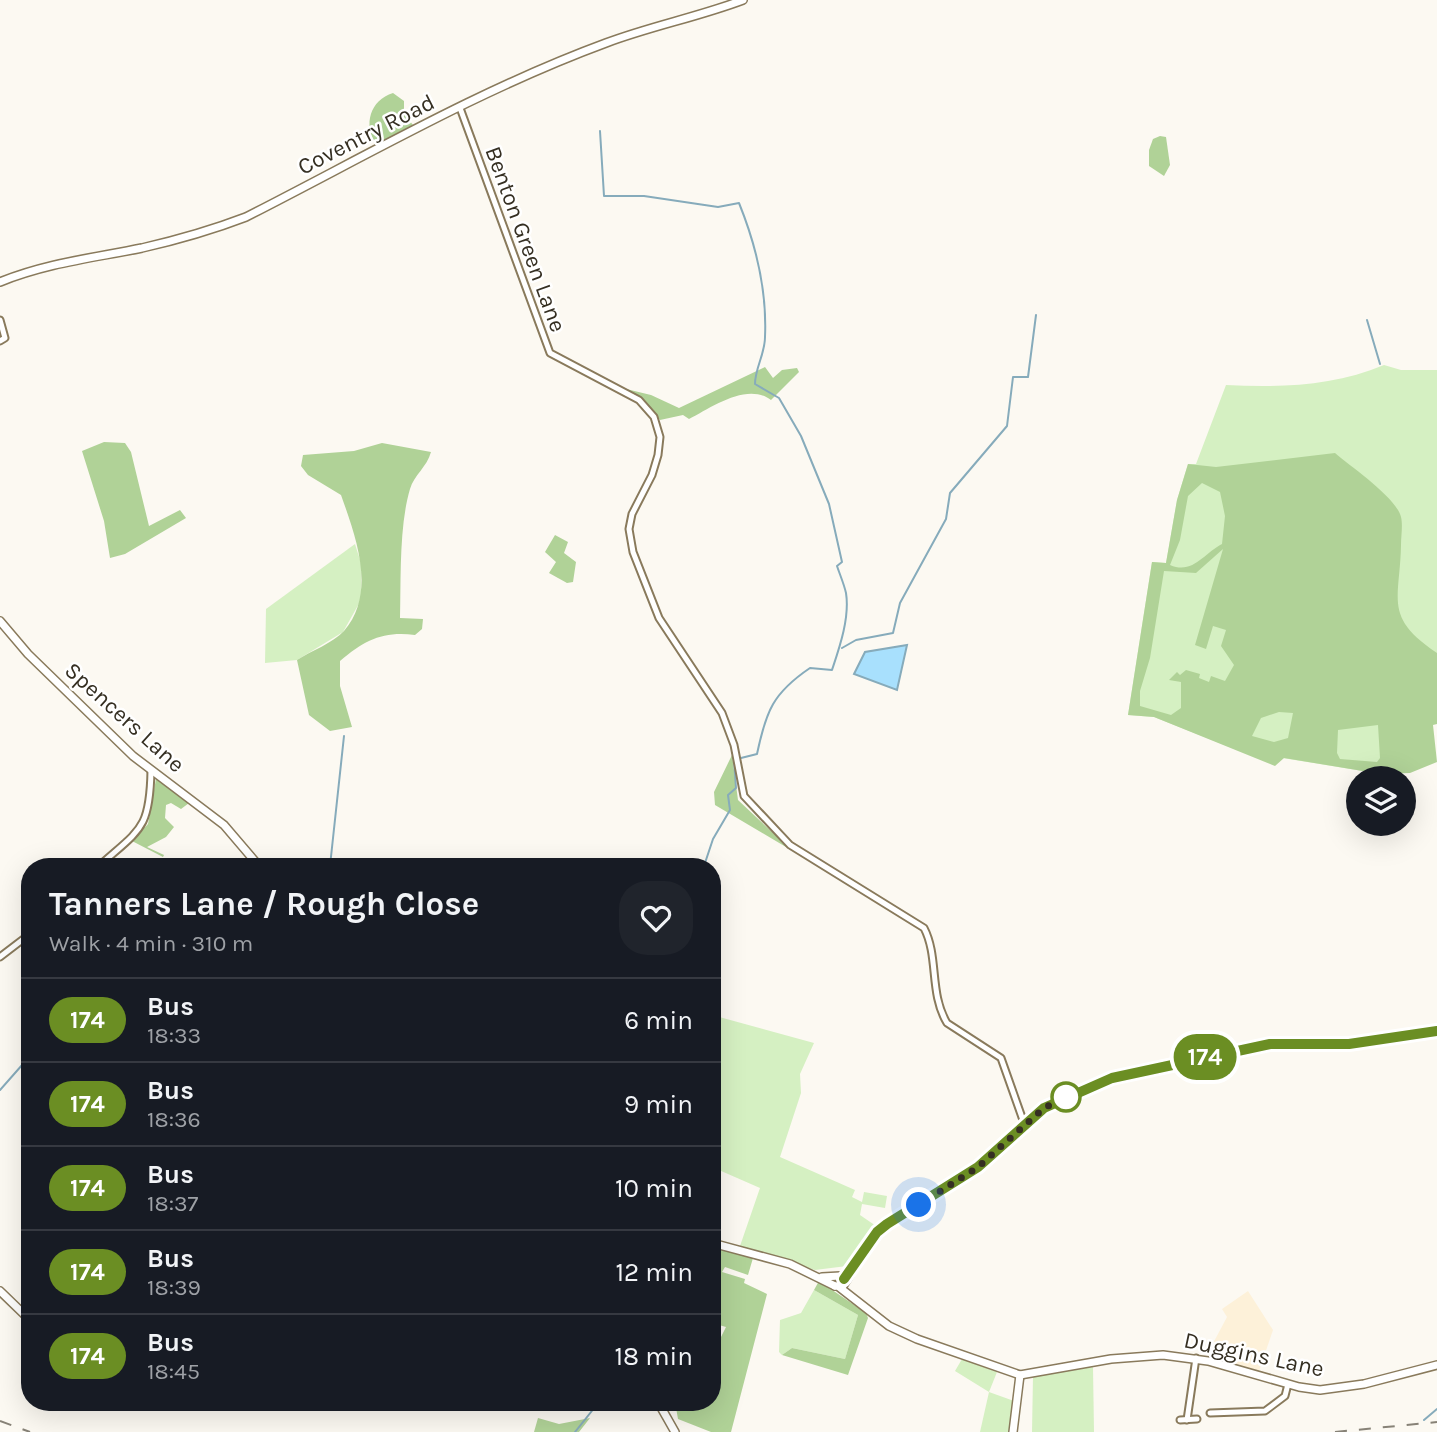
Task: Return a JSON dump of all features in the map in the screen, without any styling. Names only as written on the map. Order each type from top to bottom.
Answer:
[{"type":"street","name":"Coventry Road","points":[[0,282],[34,268],[141,248],[235,221],[460,108],[606,43],[743,0]]},
{"type":"street","name":"Benton Green Lane","points":[[460,108],[550,353],[639,400],[654,417],[660,437],[658,455],[630,521],[633,552],[659,618],[722,713],[734,745],[744,796],[790,845],[924,928],[929,942],[934,989],[943,1016],[947,1023],[1001,1058],[1024,1123]]},
{"type":"street","points":[[0,320],[5,338],[0,341]]},
{"type":"street","name":"Spencers Lane","points":[[0,621],[28,654],[151,770],[224,825],[252,858]]},
{"type":"street","points":[[107,858],[145,822],[151,770]]},
{"type":"street","points":[[0,957],[21,941]]},
{"type":"street","points":[[840,1278],[877,1232],[978,1167],[1024,1123],[1065,1097],[1137,1071],[1270,1044],[1349,1044],[1437,1031]]},
{"type":"street","points":[[721,1245],[781,1262],[816,1276],[837,1287],[898,1330],[1020,1375],[1013,1432]]},
{"type":"street","points":[[816,1276],[840,1278]]},
{"type":"street","points":[[837,1287],[844,1284],[840,1278]]},
{"type":"street","points":[[0,1291],[21,1312]]},
{"type":"street","name":"Duggins Lane","points":[[1020,1375],[1154,1355],[1196,1358],[1288,1384],[1320,1390],[1345,1388],[1403,1376],[1437,1365]]},
{"type":"street","points":[[1187,1420],[1196,1358]]},
{"type":"street","points":[[1213,1411],[1265,1411],[1285,1396],[1288,1384]]},
{"type":"street","points":[[663,1411],[675,1432]]},
{"type":"street","points":[[1180,1420],[1197,1419]]},
{"type":"shaded area","points":[[1248,1291],[1273,1330],[1259,1371],[1211,1359],[1210,1349],[1227,1317],[1222,1309]]},
{"type":"green space","points":[[393,93],[404,101],[404,114],[413,125],[376,144],[370,129],[371,114],[379,101]]},
{"type":"green space","points":[[1166,137],[1170,165],[1164,176],[1149,166],[1149,150],[1153,139]]},
{"type":"green space","points":[[1384,365],[1401,370],[1437,370],[1437,713],[1388,766],[1346,766],[1346,768],[1240,751],[1154,717],[1128,715],[1152,562],[1166,563],[1177,500],[1188,464],[1196,464],[1226,385],[1307,384],[1365,372]]},
{"type":"green space","points":[[765,367],[773,378],[782,370],[797,368],[799,372],[771,400],[762,395],[741,395],[689,419],[683,415],[660,420],[647,403],[622,388],[651,395],[679,408]]},
{"type":"green space","points":[[104,442],[125,443],[131,452],[149,526],[180,510],[186,518],[125,554],[110,558],[104,521],[82,451]]},
{"type":"green space","points":[[382,443],[431,452],[410,489],[401,553],[400,618],[423,619],[422,629],[415,635],[393,634],[366,642],[340,661],[340,686],[352,727],[330,731],[309,715],[297,660],[344,631],[360,600],[362,582],[357,546],[341,495],[308,475],[301,466],[303,455],[354,451]]},
{"type":"green space","points":[[1335,453],[1391,501],[1402,523],[1398,606],[1408,629],[1437,653],[1437,724],[1433,725],[1437,762],[1416,771],[1416,766],[1346,766],[1346,768],[1284,758],[1275,766],[1154,717],[1128,715],[1152,562],[1166,563],[1177,500],[1188,464],[1216,467]],"holes":[[[1202,483],[1220,492],[1225,516],[1222,544],[1192,565],[1170,565],[1180,540],[1188,496]],[[1223,549],[1195,645],[1206,649],[1213,626],[1226,630],[1221,646],[1234,665],[1225,681],[1211,676],[1209,682],[1199,678],[1200,674],[1186,670],[1180,675],[1177,672],[1169,680],[1181,682],[1181,708],[1171,715],[1140,706],[1140,691],[1150,658],[1164,571],[1196,573]],[[1279,712],[1293,713],[1288,738],[1274,742],[1252,736],[1261,718]],[[1378,725],[1380,758],[1377,762],[1340,759],[1337,753],[1338,730]]]},
{"type":"green space","points":[[555,535],[568,542],[564,553],[576,562],[573,582],[567,583],[549,573],[556,562],[545,552]]},
{"type":"green space","points":[[355,544],[361,563],[361,600],[343,632],[297,660],[265,663],[266,609]]},
{"type":"green space","points":[[732,755],[738,800],[791,850],[715,805],[714,792]]},
{"type":"green space","points":[[156,779],[189,803],[181,809],[171,803],[166,805],[165,818],[174,827],[166,837],[147,847],[164,855],[163,857],[132,841],[148,824]]},
{"type":"green space","points":[[721,1017],[814,1043],[800,1074],[801,1093],[780,1157],[855,1190],[852,1197],[862,1202],[864,1192],[887,1196],[885,1208],[862,1204],[860,1215],[876,1226],[847,1266],[815,1270],[740,1246],[760,1188],[721,1171]]},
{"type":"green space","points":[[721,1249],[753,1258],[748,1275],[725,1267],[722,1272],[745,1279],[744,1283],[767,1294],[731,1432],[711,1432],[678,1419],[677,1411],[721,1411],[721,1337],[726,1327],[721,1326]]},
{"type":"green space","points":[[819,1281],[866,1313],[868,1318],[848,1375],[782,1355],[792,1348],[845,1359],[858,1315],[814,1290]]},
{"type":"green space","points":[[814,1290],[858,1315],[845,1359],[792,1348],[782,1355],[779,1352],[780,1320],[801,1313]]},
{"type":"green space","points":[[962,1359],[997,1372],[989,1392],[955,1371]]},
{"type":"green space","points":[[1093,1367],[1094,1432],[1032,1432],[1033,1376]]},
{"type":"green space","points":[[989,1392],[1014,1401],[1011,1432],[980,1432]]},
{"type":"green space","points":[[538,1418],[559,1424],[590,1418],[579,1432],[534,1432]]},
{"type":"water","points":[[907,645],[897,690],[854,674],[865,652]]},
{"type":"waterway","points":[[600,131],[604,196],[644,196],[718,207],[739,203],[751,235],[764,303],[765,343],[755,384],[779,398],[801,436],[829,504],[842,562],[837,566],[847,603],[843,633],[832,670],[810,668],[787,686],[768,714],[757,754],[741,758]]},
{"type":"waterway","points":[[842,648],[856,640],[893,633],[900,603],[946,519],[950,493],[1007,426],[1013,377],[1028,377],[1036,315]]},
{"type":"waterway","points":[[1367,320],[1380,364]]},
{"type":"waterway","points":[[331,858],[344,736]]},
{"type":"waterway","points":[[707,858],[713,839],[730,810],[728,795],[736,788],[734,759]]},
{"type":"waterway","points":[[0,1090],[21,1066]]},
{"type":"waterway","points":[[1424,1420],[1437,1409]]},
{"type":"waterway","points":[[575,1432],[592,1411]]},
{"type":"railway","points":[[0,1421],[30,1432]]},
{"type":"railway","points":[[1335,1432],[1437,1422]]},
{"type":"bus line","name":"174","points":[[844,1279],[877,1232],[887,1224],[978,1167],[1024,1123],[1044,1108],[1088,1087],[1137,1071],[1282,1042],[1349,1044],[1437,1031]]},
{"type":"route","points":[[919,1205],[986,1161],[1024,1123],[1044,1108],[1056,1102],[1074,1093],[1066,1097]]}]
